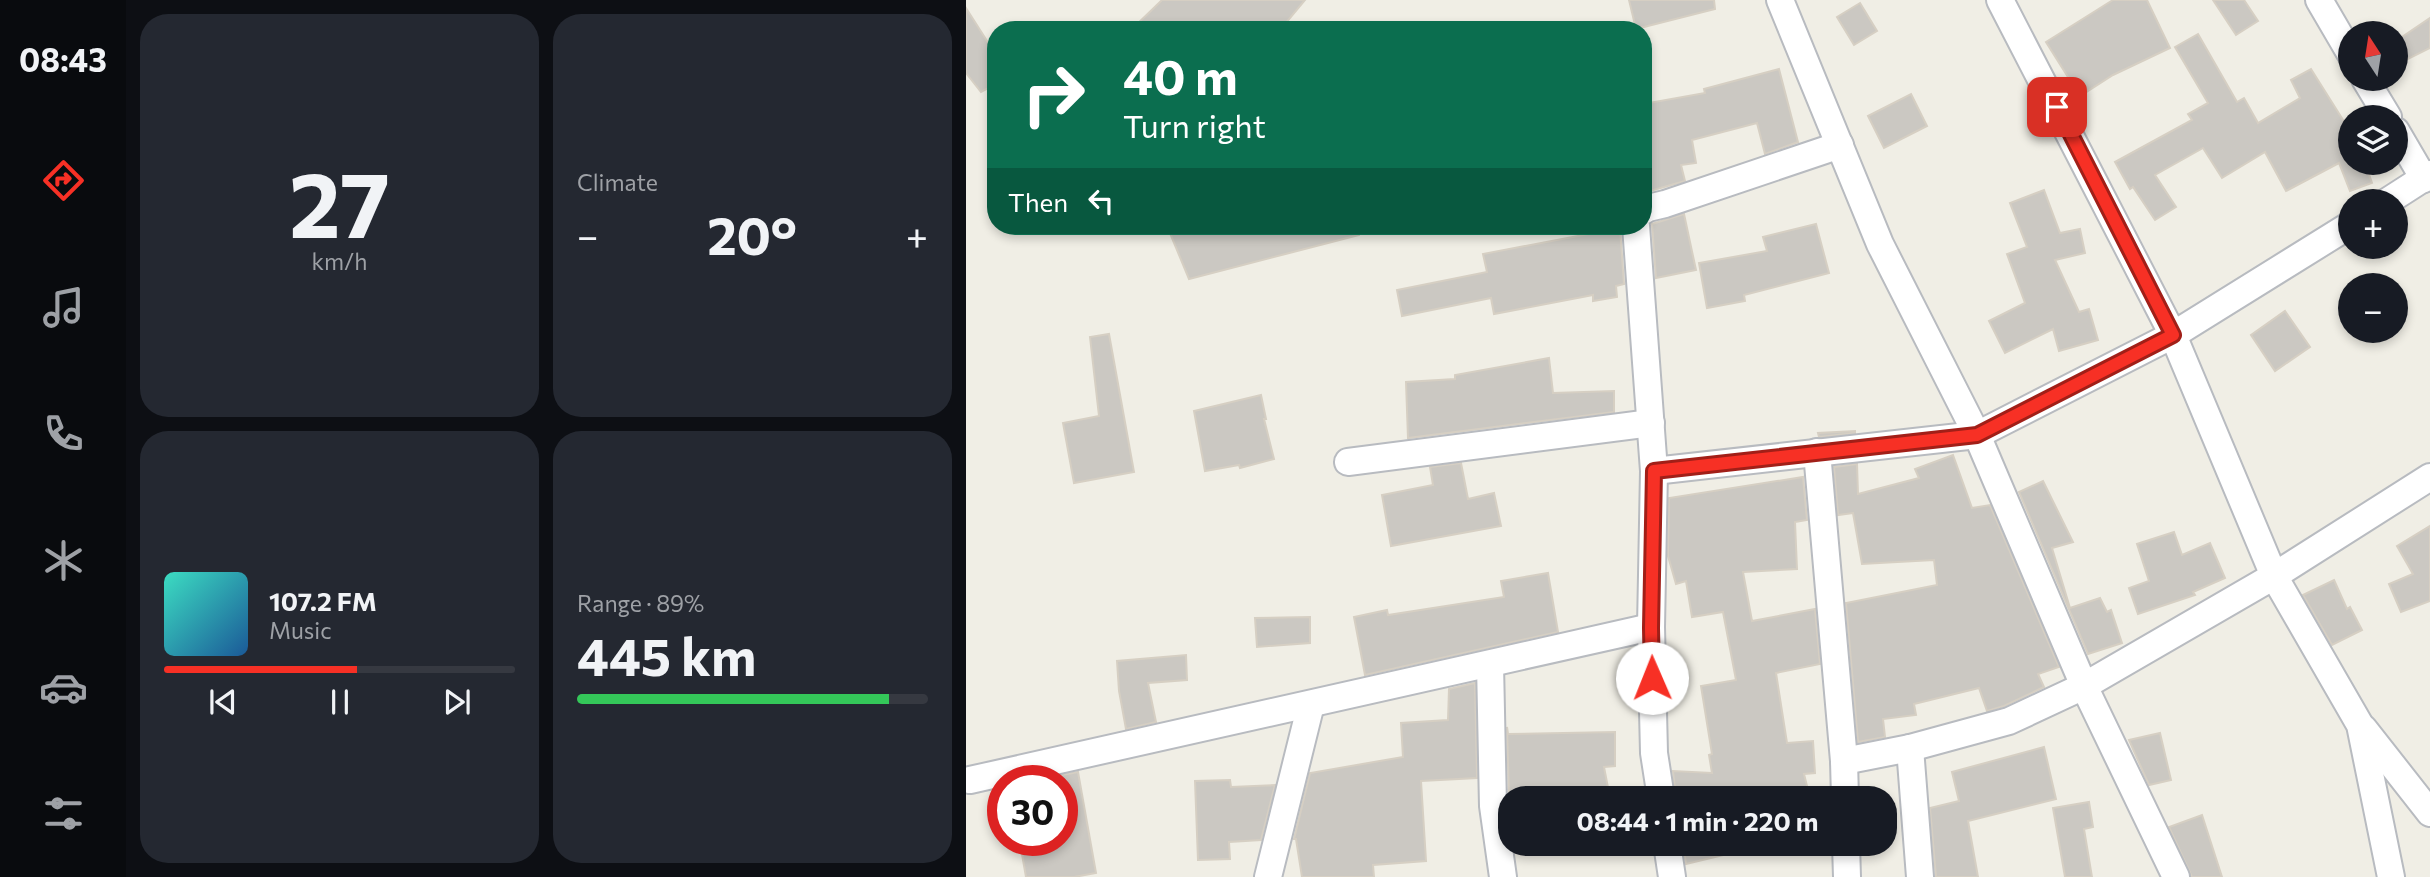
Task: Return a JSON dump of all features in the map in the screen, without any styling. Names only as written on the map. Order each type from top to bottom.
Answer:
[{"type":"street","points":[[1780,0],[1880,244],[1977,435],[2084,686],[2176,877]]},
{"type":"street","points":[[2000,0],[2173,335],[2274,576],[2360,725],[2430,813]]},
{"type":"street","points":[[2319,0],[2338,32]]},
{"type":"street","points":[[1652,207],[1840,145]]},
{"type":"street","points":[[2407,189],[2427,176],[2408,148]]},
{"type":"street","points":[[1654,471],[1977,435],[2173,335],[2338,232]]},
{"type":"street","points":[[1637,235],[1654,471],[1651,628],[1654,753],[1659,786]]},
{"type":"street","points":[[1348,462],[1651,424]]},
{"type":"street","points":[[1817,452],[1845,786]]},
{"type":"street","points":[[1844,761],[1910,748],[2009,721],[2084,686],[2274,576],[2430,477]]},
{"type":"street","points":[[970,780],[1651,628]]},
{"type":"street","points":[[1490,664],[1493,806],[1503,877]]},
{"type":"street","points":[[1268,877],[1311,704]]},
{"type":"street","points":[[2360,725],[2391,877]]},
{"type":"street","points":[[1910,748],[1920,877]]},
{"type":"street","points":[[1669,856],[1672,877]]},
{"type":"street","points":[[1846,856],[1847,877]]},
{"type":"building","points":[[1162,0],[1305,0],[1288,21],[1140,21]]},
{"type":"building","points":[[1629,0],[1714,0],[1715,9],[1652,25],[1652,21],[1634,21]]},
{"type":"building","points":[[2113,0],[2147,0],[2170,48],[2113,75],[2080,96],[2046,42]]},
{"type":"building","points":[[2213,0],[2244,0],[2258,21],[2236,35]]},
{"type":"building","points":[[1860,3],[1877,31],[1854,45],[1837,17]]},
{"type":"building","points":[[966,8],[987,41],[987,89],[981,92],[966,73]]},
{"type":"building","points":[[2430,18],[2430,48],[2408,59],[2408,33]]},
{"type":"building","points":[[2198,34],[2237,102],[2244,98],[2258,123],[2300,98],[2291,80],[2311,69],[2338,112],[2338,164],[2286,191],[2265,152],[2222,178],[2203,148],[2155,175],[2176,207],[2155,220],[2133,187],[2130,189],[2115,162],[2192,120],[2188,114],[2208,103],[2175,47]]},
{"type":"building","points":[[1779,69],[1798,142],[1765,154],[1757,123],[1692,140],[1696,163],[1681,165],[1685,181],[1652,190],[1652,102],[1705,93],[1704,89]]},
{"type":"building","points":[[1911,94],[1927,126],[1884,148],[1868,116]]},
{"type":"building","points":[[2344,175],[2369,175],[2372,183],[2349,189]]},
{"type":"building","points":[[2044,190],[2060,233],[2080,229],[2085,253],[2055,260],[2079,312],[2089,309],[2098,340],[2059,351],[2053,329],[2005,353],[1989,321],[2025,303],[2007,254],[2027,247],[2010,203]]},
{"type":"building","points":[[1684,214],[1696,270],[1656,278],[1652,224]]},
{"type":"building","points":[[1816,224],[1829,273],[1744,295],[1745,301],[1707,308],[1699,263],[1767,251],[1763,237]]},
{"type":"building","points":[[1171,235],[1359,235],[1189,279]]},
{"type":"building","points":[[1583,235],[1620,235],[1624,284],[1616,286],[1617,297],[1593,301],[1593,295],[1494,314],[1491,298],[1402,316],[1397,290],[1487,272],[1483,254]]},
{"type":"building","points":[[2285,311],[2310,347],[2275,371],[2251,335]]},
{"type":"building","points":[[1109,334],[1134,472],[1074,483],[1063,423],[1099,416],[1090,337]]},
{"type":"building","points":[[1549,358],[1553,393],[1614,391],[1614,412],[1408,438],[1406,382],[1455,379],[1455,375]]},
{"type":"building","points":[[1261,395],[1274,459],[1240,468],[1239,465],[1205,471],[1194,411]]},
{"type":"building","points":[[1855,431],[1819,437],[1818,433]]},
{"type":"building","points":[[1953,455],[1972,508],[1990,505],[2059,667],[2038,674],[2044,687],[2004,706],[1987,711],[1979,688],[1914,704],[1916,715],[1883,719],[1885,737],[1858,742],[1846,603],[1937,585],[1934,560],[1862,564],[1853,513],[1838,515],[1834,467],[1857,464],[1858,494],[1919,478],[1915,469]]},
{"type":"building","points":[[1461,463],[1468,499],[1494,493],[1501,526],[1391,546],[1382,495],[1433,485],[1430,467]]},
{"type":"building","points":[[1803,477],[1807,520],[1795,522],[1797,569],[1743,572],[1752,621],[1815,609],[1820,664],[1776,673],[1787,743],[1813,741],[1815,773],[1804,774],[1807,786],[1675,786],[1673,771],[1712,773],[1709,755],[1712,754],[1701,686],[1736,680],[1723,612],[1692,617],[1686,581],[1676,584],[1668,556],[1669,498]]},
{"type":"building","points":[[2043,481],[2073,542],[2052,548],[2070,608],[2100,598],[2107,612],[2111,610],[2122,643],[2088,654],[2019,492]]},
{"type":"building","points":[[2430,526],[2430,601],[2401,612],[2389,584],[2413,574],[2397,546]]},
{"type":"building","points":[[2174,532],[2182,555],[2210,543],[2225,578],[2193,592],[2195,595],[2138,614],[2129,588],[2149,581],[2137,544]]},
{"type":"building","points":[[1548,573],[1558,632],[1365,675],[1354,617],[1387,610],[1388,615],[1504,597],[1501,581]]},
{"type":"building","points":[[2334,580],[2347,609],[2350,607],[2362,630],[2332,645],[2303,595]]},
{"type":"building","points":[[1310,617],[1310,643],[1257,647],[1255,618]]},
{"type":"building","points":[[1186,655],[1187,680],[1148,683],[1156,722],[1126,729],[1117,661]]},
{"type":"building","points":[[1475,683],[1477,778],[1421,781],[1426,861],[1373,865],[1374,877],[1302,877],[1294,839],[1310,773],[1403,757],[1401,723],[1448,720],[1449,689]]},
{"type":"building","points":[[1507,727],[1508,734],[1615,732],[1615,766],[1604,767],[1608,786],[1509,786]]},
{"type":"building","points":[[2160,733],[2171,780],[2149,785],[2129,740]]},
{"type":"building","points":[[2044,747],[2056,799],[1968,821],[1978,877],[1936,877],[1930,808],[1959,801],[1952,772]]},
{"type":"building","points":[[1078,772],[1096,873],[1074,877],[1026,877],[1022,856],[1078,856]]},
{"type":"building","points":[[1230,780],[1231,787],[1275,785],[1261,840],[1229,842],[1230,859],[1198,860],[1195,781]]},
{"type":"building","points":[[2089,802],[2093,827],[2084,829],[2092,877],[2065,877],[2053,808]]},
{"type":"building","points":[[2202,815],[2222,877],[2192,877],[2169,827]]},
{"type":"building","points":[[1685,856],[1719,856],[1686,864]]},
{"type":"route","points":[[1652,678],[1654,471],[1977,435],[2173,335],[2057,107]]}]
